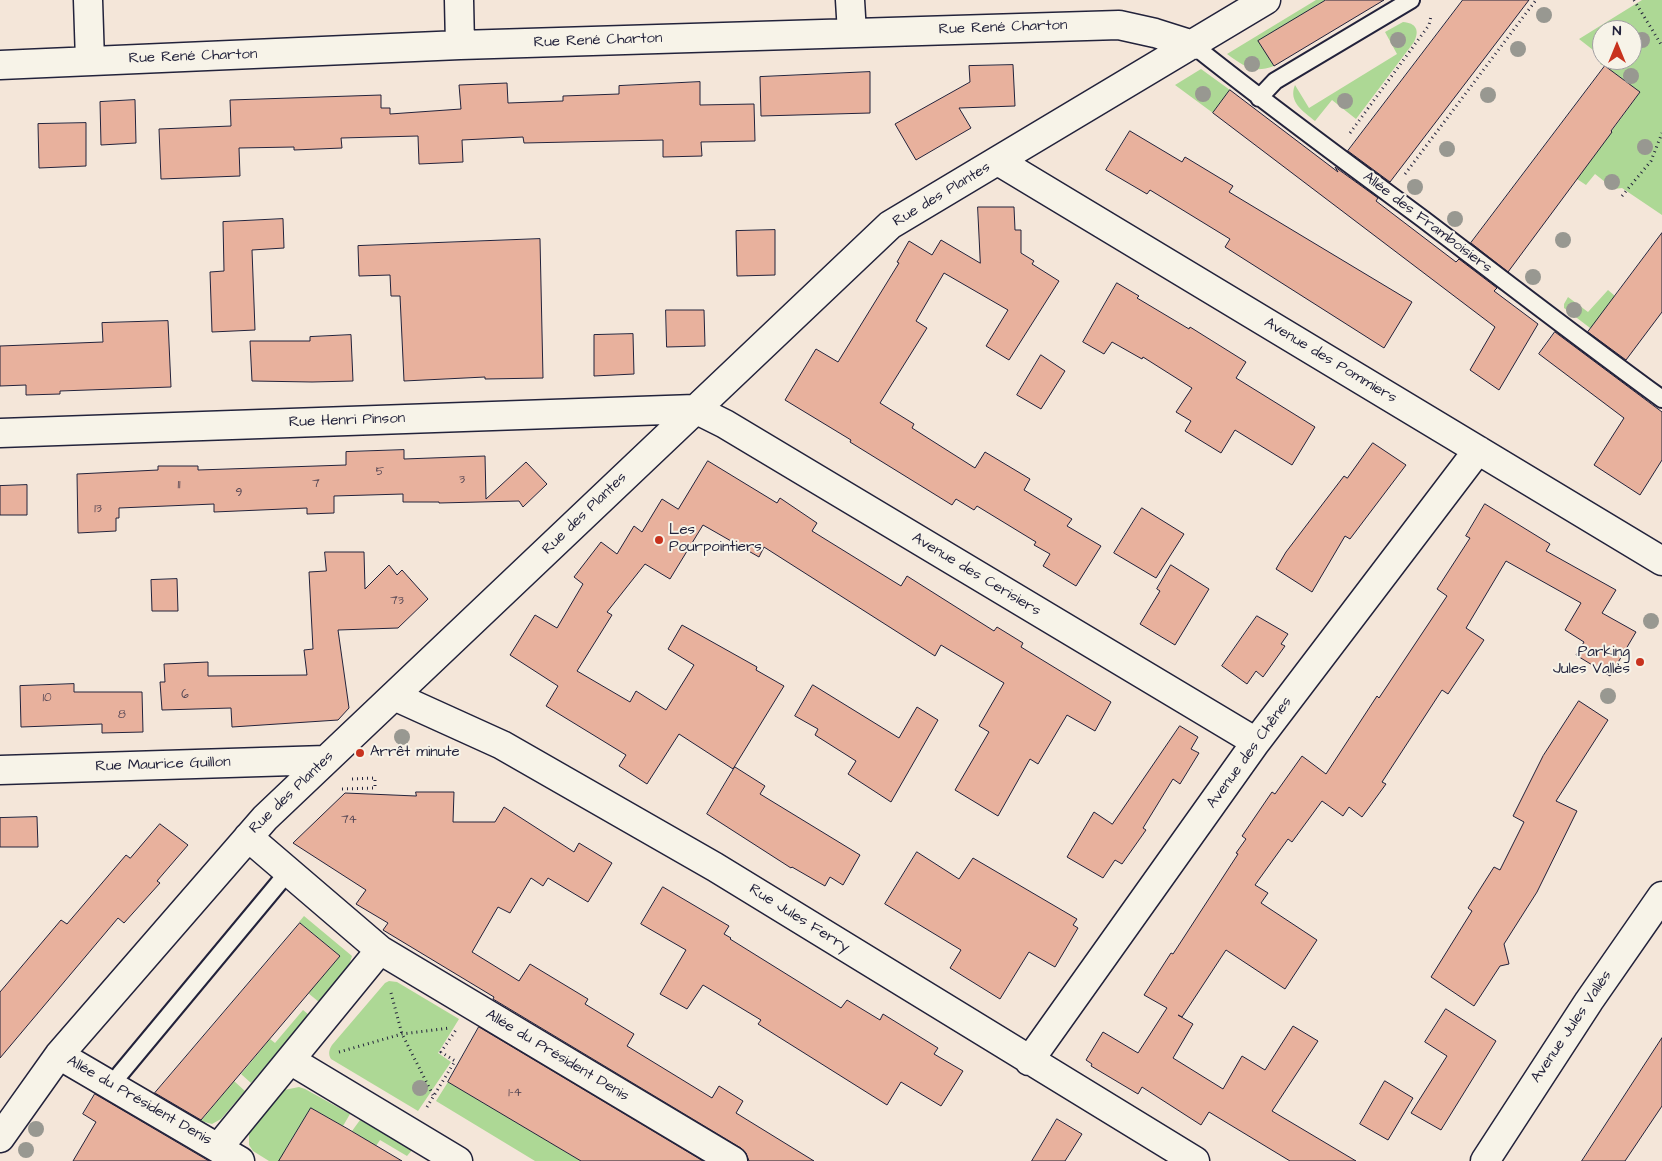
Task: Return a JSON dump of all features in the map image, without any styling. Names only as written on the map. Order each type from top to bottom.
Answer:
[{"type":"street","points":[[88,0],[90,62]]},
{"type":"street","points":[[459,0],[460,45]]},
{"type":"street","points":[[850,0],[852,33]]},
{"type":"street","name":"Rue des Plantes","points":[[0,1138],[60,1055],[265,818],[890,225],[1193,45],[1243,7],[1266,0]]},
{"type":"street","name":"Rue René Charton","points":[[0,65],[460,45],[1120,25],[1156,33],[1193,45]]},
{"type":"street","name":"Avenue des Pommiers","points":[[998,161],[1662,561]]},
{"type":"street","name":"Rue Henri Pinson","points":[[0,433],[695,409]]},
{"type":"street","name":"Avenue des Cerisiers","points":[[695,409],[734,429],[1256,742]]},
{"type":"street","name":"Avenue des Chênes","points":[[1030,1061],[1256,742],[1478,450]]},
{"type":"street","name":"Rue Jules Ferry","points":[[394,696],[502,745],[715,867],[1195,1161]]},
{"type":"street","name":"Rue Maurice Guillon","points":[[0,770],[326,760]]},
{"type":"street","name":"Allée du Président Denis","points":[[248,837],[380,950],[733,1161]]},
{"type":"street","name":"Avenue Jules Vallès","points":[[1485,1161],[1588,1001],[1662,896]]},
{"type":"street","name":"Allée du Président Denis","points":[[60,1055],[229,1154],[290,1060],[380,950]]},
{"type":"street","points":[[290,1060],[458,1161]]},
{"type":"lane","points":[[1259,98],[1275,82],[1411,0]]},
{"type":"lane","name":"Allée des Framboisiers","points":[[1193,45],[1259,98],[1662,399]]},
{"type":"lane","points":[[120,1074],[288,872]]},
{"type":"path","points":[[1390,195],[1536,0]]},
{"type":"path","points":[[1634,0],[1662,46]]},
{"type":"path","points":[[1335,154],[1430,25],[1433,8]]},
{"type":"path","points":[[1622,196],[1651,161],[1662,133]]},
{"type":"path","points":[[337,795],[343,788],[375,788],[375,778],[350,779]]},
{"type":"path","points":[[390,990],[402,1034],[433,1096]]},
{"type":"path","points":[[337,1052],[359,1048],[402,1034],[458,1026],[467,1032],[481,1010]]},
{"type":"path","points":[[412,1134],[455,1061],[442,1052],[458,1026]]},
{"type":"green space","points":[[1316,0],[1326,0],[1259,41],[1274,66],[1260,69],[1249,68],[1227,54]]},
{"type":"green space","points":[[1642,0],[1662,0],[1662,215],[1622,188],[1614,189],[1595,174],[1586,185],[1577,179],[1640,92],[1610,70],[1642,70],[1642,20],[1610,20]]},
{"type":"green space","points":[[1403,22],[1411,24],[1416,28],[1417,34],[1414,42],[1356,119],[1332,100],[1315,121],[1298,106],[1293,96],[1295,85],[1309,108],[1397,54],[1385,32]]},
{"type":"green space","points":[[1592,31],[1592,49],[1579,39]]},
{"type":"green space","points":[[1201,69],[1230,90],[1213,113],[1175,85]]},
{"type":"green space","points":[[1608,290],[1615,296],[1599,318],[1594,331],[1564,308],[1568,297],[1588,312]]},
{"type":"green space","points":[[304,916],[352,956],[348,968],[319,1002],[308,993],[340,956],[299,922]]},
{"type":"green space","points":[[389,981],[397,982],[459,1019],[438,1053],[451,1062],[418,1111],[331,1059],[329,1055],[332,1045],[385,983]]},
{"type":"green space","points":[[303,1010],[309,1015],[251,1083],[241,1074],[270,1039],[275,1043]]},
{"type":"green space","points":[[234,1081],[245,1091],[221,1119],[212,1124],[201,1121]]},
{"type":"green space","points":[[448,1082],[581,1161],[535,1161],[436,1101]]},
{"type":"green space","points":[[299,1087],[350,1114],[343,1126],[311,1108],[284,1152],[300,1161],[269,1161],[253,1151],[249,1145],[249,1132],[284,1090]]},
{"type":"green space","points":[[360,1120],[412,1150],[407,1156],[380,1140],[376,1146],[352,1131]]},
{"type":"building","points":[[1326,0],[1384,0],[1274,66],[1258,41]]},
{"type":"building","points":[[1463,0],[1529,0],[1390,182],[1348,151]]},
{"type":"building","points":[[1013,65],[1015,106],[959,108],[971,128],[916,160],[895,124],[970,82],[969,66]]},
{"type":"building","points":[[1602,70],[1610,70],[1640,92],[1508,272],[1471,243]]},
{"type":"building","points":[[870,72],[870,113],[761,116],[760,77]]},
{"type":"building","points":[[700,82],[700,105],[754,104],[755,141],[701,142],[702,156],[663,157],[663,140],[524,143],[523,137],[462,140],[463,162],[419,164],[418,136],[341,138],[342,148],[294,150],[294,147],[239,148],[240,176],[161,179],[159,129],[231,126],[230,100],[381,95],[381,108],[390,108],[390,114],[461,109],[459,85],[507,83],[508,103],[563,101],[563,96],[619,94],[619,86]]},
{"type":"building","points":[[1230,90],[1338,172],[1335,167],[1378,198],[1376,201],[1456,262],[1459,259],[1497,288],[1494,291],[1538,324],[1499,390],[1470,370],[1495,327],[1213,113]]},
{"type":"building","points":[[135,100],[136,143],[101,145],[100,102]]},
{"type":"building","points":[[86,123],[86,166],[39,168],[38,124]]},
{"type":"building","points":[[1130,131],[1182,162],[1185,157],[1233,186],[1229,192],[1412,302],[1384,348],[1225,247],[1230,239],[1150,190],[1147,194],[1106,170]]},
{"type":"building","points":[[978,207],[1014,207],[1015,230],[1021,230],[1021,253],[1034,261],[1032,264],[1059,281],[1009,360],[986,346],[1008,310],[944,273],[916,321],[927,328],[880,403],[914,424],[912,428],[975,468],[985,452],[1030,479],[1024,490],[1072,519],[1067,526],[1101,546],[1076,586],[1043,566],[1050,554],[1034,545],[1036,542],[977,506],[974,510],[956,499],[952,505],[785,400],[816,349],[838,362],[899,263],[897,262],[909,241],[932,255],[941,240],[980,263]]},
{"type":"building","points":[[283,219],[284,248],[252,250],[255,330],[212,332],[210,272],[224,271],[223,222]]},
{"type":"building","points":[[775,230],[775,275],[737,276],[736,231]]},
{"type":"building","points":[[1662,233],[1662,312],[1626,360],[1588,332]]},
{"type":"building","points":[[540,239],[543,378],[485,379],[485,377],[404,381],[400,296],[391,296],[390,275],[359,276],[358,246]]},
{"type":"building","points":[[1117,283],[1139,296],[1137,298],[1189,329],[1190,327],[1246,362],[1236,378],[1315,427],[1292,465],[1235,430],[1221,453],[1185,431],[1191,421],[1176,412],[1192,388],[1143,357],[1142,359],[1112,342],[1104,354],[1083,342]]},
{"type":"building","points":[[666,310],[704,310],[705,346],[667,347]]},
{"type":"building","points":[[168,321],[171,387],[60,391],[60,394],[26,395],[26,385],[0,386],[0,346],[103,342],[102,323]]},
{"type":"building","points":[[1555,332],[1662,412],[1662,460],[1640,495],[1594,465],[1624,418],[1539,354]]},
{"type":"building","points":[[633,334],[634,374],[594,376],[594,335]]},
{"type":"building","points":[[351,335],[353,381],[252,381],[250,341],[310,341],[310,337]]},
{"type":"building","points":[[1041,355],[1065,371],[1041,409],[1017,395]]},
{"type":"building","points":[[1373,443],[1406,465],[1350,539],[1345,536],[1312,592],[1276,569],[1286,552],[1344,476],[1347,478]]},
{"type":"building","points":[[404,450],[404,459],[485,456],[486,499],[526,462],[547,484],[523,507],[519,501],[403,502],[403,494],[334,496],[334,513],[307,514],[307,508],[214,512],[214,504],[119,508],[119,518],[116,518],[116,531],[78,533],[77,474],[158,470],[158,466],[198,466],[198,470],[346,465],[346,452]]},
{"type":"building","points":[[708,461],[777,503],[780,498],[817,523],[812,531],[901,586],[907,576],[994,631],[997,627],[1023,643],[1021,647],[1111,702],[1095,731],[1067,715],[1038,764],[1030,759],[998,816],[955,790],[989,732],[979,726],[1004,683],[941,645],[935,656],[764,547],[759,557],[703,525],[670,579],[645,564],[607,612],[612,615],[577,671],[630,702],[636,691],[666,710],[694,665],[668,649],[682,625],[757,667],[756,670],[784,686],[733,769],[679,734],[647,784],[619,766],[626,755],[546,706],[558,686],[510,655],[535,615],[557,628],[583,584],[574,577],[601,542],[617,554],[634,526],[642,532],[662,499],[678,509]]},
{"type":"building","points":[[27,485],[27,515],[0,515],[0,486]]},
{"type":"building","points":[[1485,504],[1550,544],[1546,551],[1616,590],[1602,613],[1636,632],[1610,676],[1576,655],[1584,642],[1565,630],[1581,603],[1506,561],[1466,628],[1484,640],[1448,694],[1442,690],[1382,782],[1386,784],[1362,817],[1349,807],[1343,816],[1322,801],[1292,842],[1288,839],[1255,885],[1268,893],[1261,903],[1317,940],[1285,989],[1226,950],[1182,1017],[1178,1015],[1193,1024],[1173,1058],[1223,1089],[1242,1056],[1265,1070],[1293,1026],[1318,1041],[1272,1111],[1356,1161],[1290,1161],[1209,1112],[1201,1125],[1142,1087],[1138,1094],[1091,1066],[1092,1064],[1086,1060],[1103,1032],[1138,1053],[1167,1008],[1144,995],[1238,854],[1236,853],[1246,839],[1242,836],[1272,792],[1275,794],[1302,756],[1326,774],[1377,696],[1379,698],[1447,596],[1437,589],[1470,538],[1466,536]]},
{"type":"building","points":[[1142,508],[1184,534],[1156,578],[1114,553]]},
{"type":"building","points":[[325,552],[364,552],[365,589],[389,565],[397,575],[402,570],[428,599],[398,628],[338,630],[349,708],[338,720],[232,727],[231,708],[162,710],[160,682],[165,682],[164,664],[208,662],[208,676],[307,675],[304,650],[313,649],[309,572],[326,571]]},
{"type":"building","points":[[1171,565],[1209,589],[1175,645],[1140,624],[1160,591],[1157,589]]},
{"type":"building","points":[[177,579],[178,611],[152,611],[151,580]]},
{"type":"building","points":[[1257,616],[1288,634],[1281,644],[1285,646],[1263,677],[1256,671],[1247,684],[1222,666]]},
{"type":"building","points":[[74,684],[74,692],[142,692],[143,732],[102,733],[102,724],[21,727],[20,686]]},
{"type":"building","points":[[813,685],[899,738],[917,707],[938,720],[891,802],[848,774],[856,761],[815,735],[818,729],[795,716]]},
{"type":"building","points":[[1579,701],[1608,720],[1556,801],[1577,811],[1537,892],[1504,944],[1509,964],[1500,966],[1474,1006],[1431,977],[1472,911],[1468,908],[1494,867],[1500,870],[1524,822],[1513,816],[1543,756]]},
{"type":"building","points":[[1180,726],[1198,737],[1191,749],[1199,753],[1180,784],[1173,779],[1143,828],[1146,830],[1122,864],[1115,860],[1103,878],[1067,857],[1094,812],[1112,824]]},
{"type":"building","points":[[735,767],[765,786],[760,794],[860,855],[843,885],[830,877],[825,886],[791,868],[707,814]]},
{"type":"building","points":[[416,792],[454,792],[453,822],[495,822],[504,807],[574,852],[579,843],[612,863],[588,902],[548,878],[543,886],[531,878],[510,913],[498,907],[472,952],[519,981],[530,964],[588,999],[585,1004],[634,1034],[627,1046],[712,1098],[719,1086],[743,1101],[736,1113],[814,1161],[749,1161],[746,1153],[741,1148],[493,999],[494,997],[383,930],[388,923],[356,904],[366,890],[293,843],[345,793],[416,796]]},
{"type":"building","points":[[37,817],[38,847],[0,847],[0,818]]},
{"type":"building","points":[[160,824],[188,845],[157,881],[160,883],[124,923],[118,918],[0,1058],[0,992],[61,920],[67,924],[126,855],[130,858]]},
{"type":"building","points":[[917,852],[959,879],[973,858],[1077,919],[1073,925],[1078,928],[1055,967],[1029,952],[1000,999],[950,968],[961,950],[885,904]]},
{"type":"building","points":[[663,887],[729,926],[724,934],[730,939],[841,1008],[847,1000],[880,1020],[883,1014],[938,1048],[934,1054],[963,1071],[941,1106],[901,1082],[887,1105],[758,1024],[761,1020],[703,985],[687,1009],[660,994],[686,950],[641,924]]},
{"type":"building","points":[[300,923],[340,956],[201,1120],[155,1093]]},
{"type":"building","points":[[1446,1009],[1496,1041],[1441,1130],[1411,1113],[1447,1056],[1425,1042]]},
{"type":"building","points":[[479,1027],[703,1161],[581,1161],[448,1082]]},
{"type":"building","points":[[1662,1038],[1662,1106],[1625,1161],[1582,1161]]},
{"type":"building","points":[[1385,1081],[1413,1098],[1388,1140],[1360,1124]]},
{"type":"building","points":[[95,1094],[209,1161],[73,1161],[96,1122],[83,1114]]},
{"type":"building","points":[[311,1108],[348,1129],[402,1161],[279,1161]]},
{"type":"building","points":[[1057,1119],[1082,1134],[1065,1161],[1032,1161]]},
{"type":"place","name":"Les Pourpointiers","points":[[659,540]]},
{"type":"place","name":"Parking Jules Vallès","points":[[1640,662]]},
{"type":"place","name":"Arrêt minute","points":[[360,753]]}]
